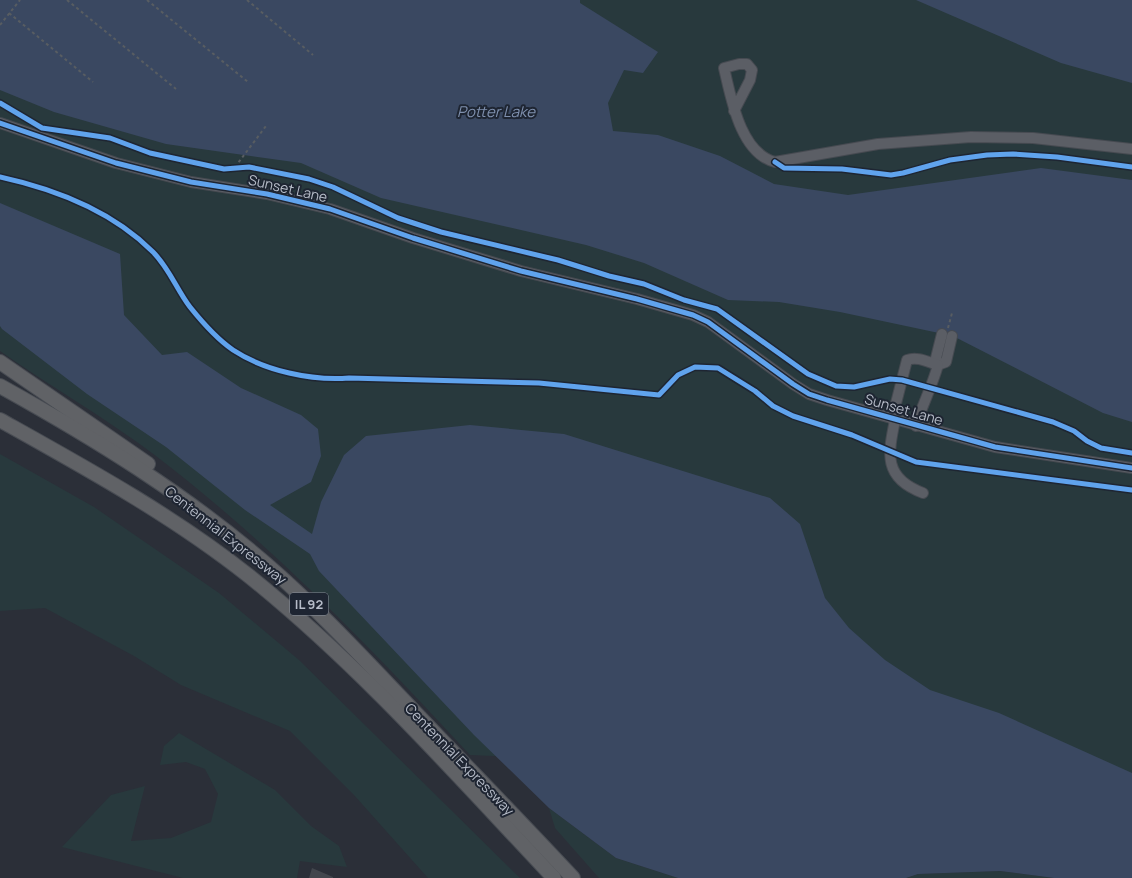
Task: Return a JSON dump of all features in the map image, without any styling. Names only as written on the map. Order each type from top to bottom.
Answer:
[{"type":"highway","points":[[0,362],[149,465],[210,520]]},
{"type":"highway","name":"Centennial Expressway","points":[[0,386],[122,458],[210,520],[266,564],[344,638],[573,878]]},
{"type":"highway","name":"Centennial Expressway","points":[[0,420],[101,476],[191,533],[290,610],[356,671],[554,878]]},
{"type":"highway","points":[[0,425],[40,442]]},
{"type":"lane","points":[[734,111],[739,123],[754,148],[768,160],[774,162],[878,144],[971,137],[1032,138],[1132,149]]},
{"type":"lane","name":"Sunset Lane","points":[[0,123],[129,166],[191,182],[267,194],[330,209],[413,238],[521,271],[693,315],[708,322],[773,370],[809,394],[916,426],[995,447],[1132,468]]},
{"type":"lane","points":[[916,426],[923,403],[931,389],[938,366],[936,358],[942,334]]},
{"type":"lane","points":[[923,493],[913,489],[899,479],[893,468],[889,451],[893,419],[907,360],[911,358],[938,366],[946,362],[952,336]]},
{"type":"path","points":[[0,25],[20,0]]},
{"type":"path","points":[[67,0],[176,89]]},
{"type":"path","points":[[147,0],[248,82]]},
{"type":"path","points":[[246,0],[313,55]]},
{"type":"path","points":[[9,13],[93,82]]},
{"type":"path","points":[[232,168],[266,126]]},
{"type":"path","points":[[232,168],[244,166]]},
{"type":"path","points":[[949,324],[952,314]]},
{"type":"shaded area","points":[[0,0],[1113,0],[1132,7],[1132,873],[844,771],[470,755],[358,637],[280,561],[240,525],[137,442],[0,351]]},
{"type":"shaded area","points":[[0,454],[94,507],[219,593],[299,660],[520,878],[428,878],[354,795],[290,731],[181,685],[134,656],[45,608],[0,611]]},
{"type":"shaded area","points":[[179,733],[275,790],[311,826],[339,846],[347,867],[300,861],[297,878],[183,878],[62,847],[111,795],[145,786],[131,841],[171,838],[211,822],[218,794],[205,769],[186,762],[160,765],[164,746]]},
{"type":"shaded area","points":[[549,808],[616,858],[678,878],[599,878],[555,828]]},
{"type":"shaded area","points":[[1000,871],[1054,878],[906,878],[918,874]]},
{"type":"water","name":"Potter Lake","points":[[0,0],[580,0],[580,3],[658,52],[643,73],[624,70],[608,103],[613,131],[658,135],[720,156],[774,184],[848,195],[1041,168],[1132,180],[1132,422],[1103,413],[953,336],[840,312],[779,302],[728,300],[644,263],[586,245],[381,198],[301,163],[166,144],[54,112],[0,90]]},
{"type":"water","points":[[916,0],[1132,0],[1132,83],[1061,63]]},
{"type":"water","points":[[0,203],[120,254],[124,315],[162,355],[187,352],[241,388],[301,415],[318,429],[321,456],[311,482],[270,505],[312,534],[321,502],[344,455],[366,436],[470,425],[564,434],[770,498],[800,524],[825,598],[849,628],[885,660],[930,690],[999,713],[1132,773],[1132,878],[1054,878],[1000,871],[918,874],[906,878],[678,878],[616,858],[549,808],[474,735],[319,571],[310,554],[245,510],[166,447],[87,394],[2,329],[0,326]]},
{"type":"building","points":[[312,868],[333,877],[333,878],[309,878]]},
{"type":"cycle path","points":[[0,103],[42,128],[110,138],[150,153],[224,169],[249,167],[309,179],[333,187],[398,218],[441,232],[558,260],[609,276],[644,284],[684,300],[717,309],[808,374],[836,386],[854,387],[890,379],[902,380],[1053,422],[1074,431],[1087,441],[1101,448],[1132,453]]},
{"type":"cycle path","points":[[0,123],[116,163],[191,182],[267,194],[330,209],[413,238],[521,271],[637,299],[693,315],[708,322],[793,384],[809,394],[827,400],[995,447],[1132,468]]},
{"type":"cycle path","points":[[775,162],[784,168],[842,169],[891,175],[950,160],[987,155],[1013,154],[1057,157],[1132,167]]},
{"type":"cycle path","points":[[0,177],[62,195],[101,213],[120,225],[137,237],[159,258],[190,307],[216,336],[233,350],[259,364],[274,369],[320,378],[539,383],[659,395],[678,375],[695,367],[718,368],[755,391],[773,406],[793,416],[852,435],[916,462],[1132,490]]}]
